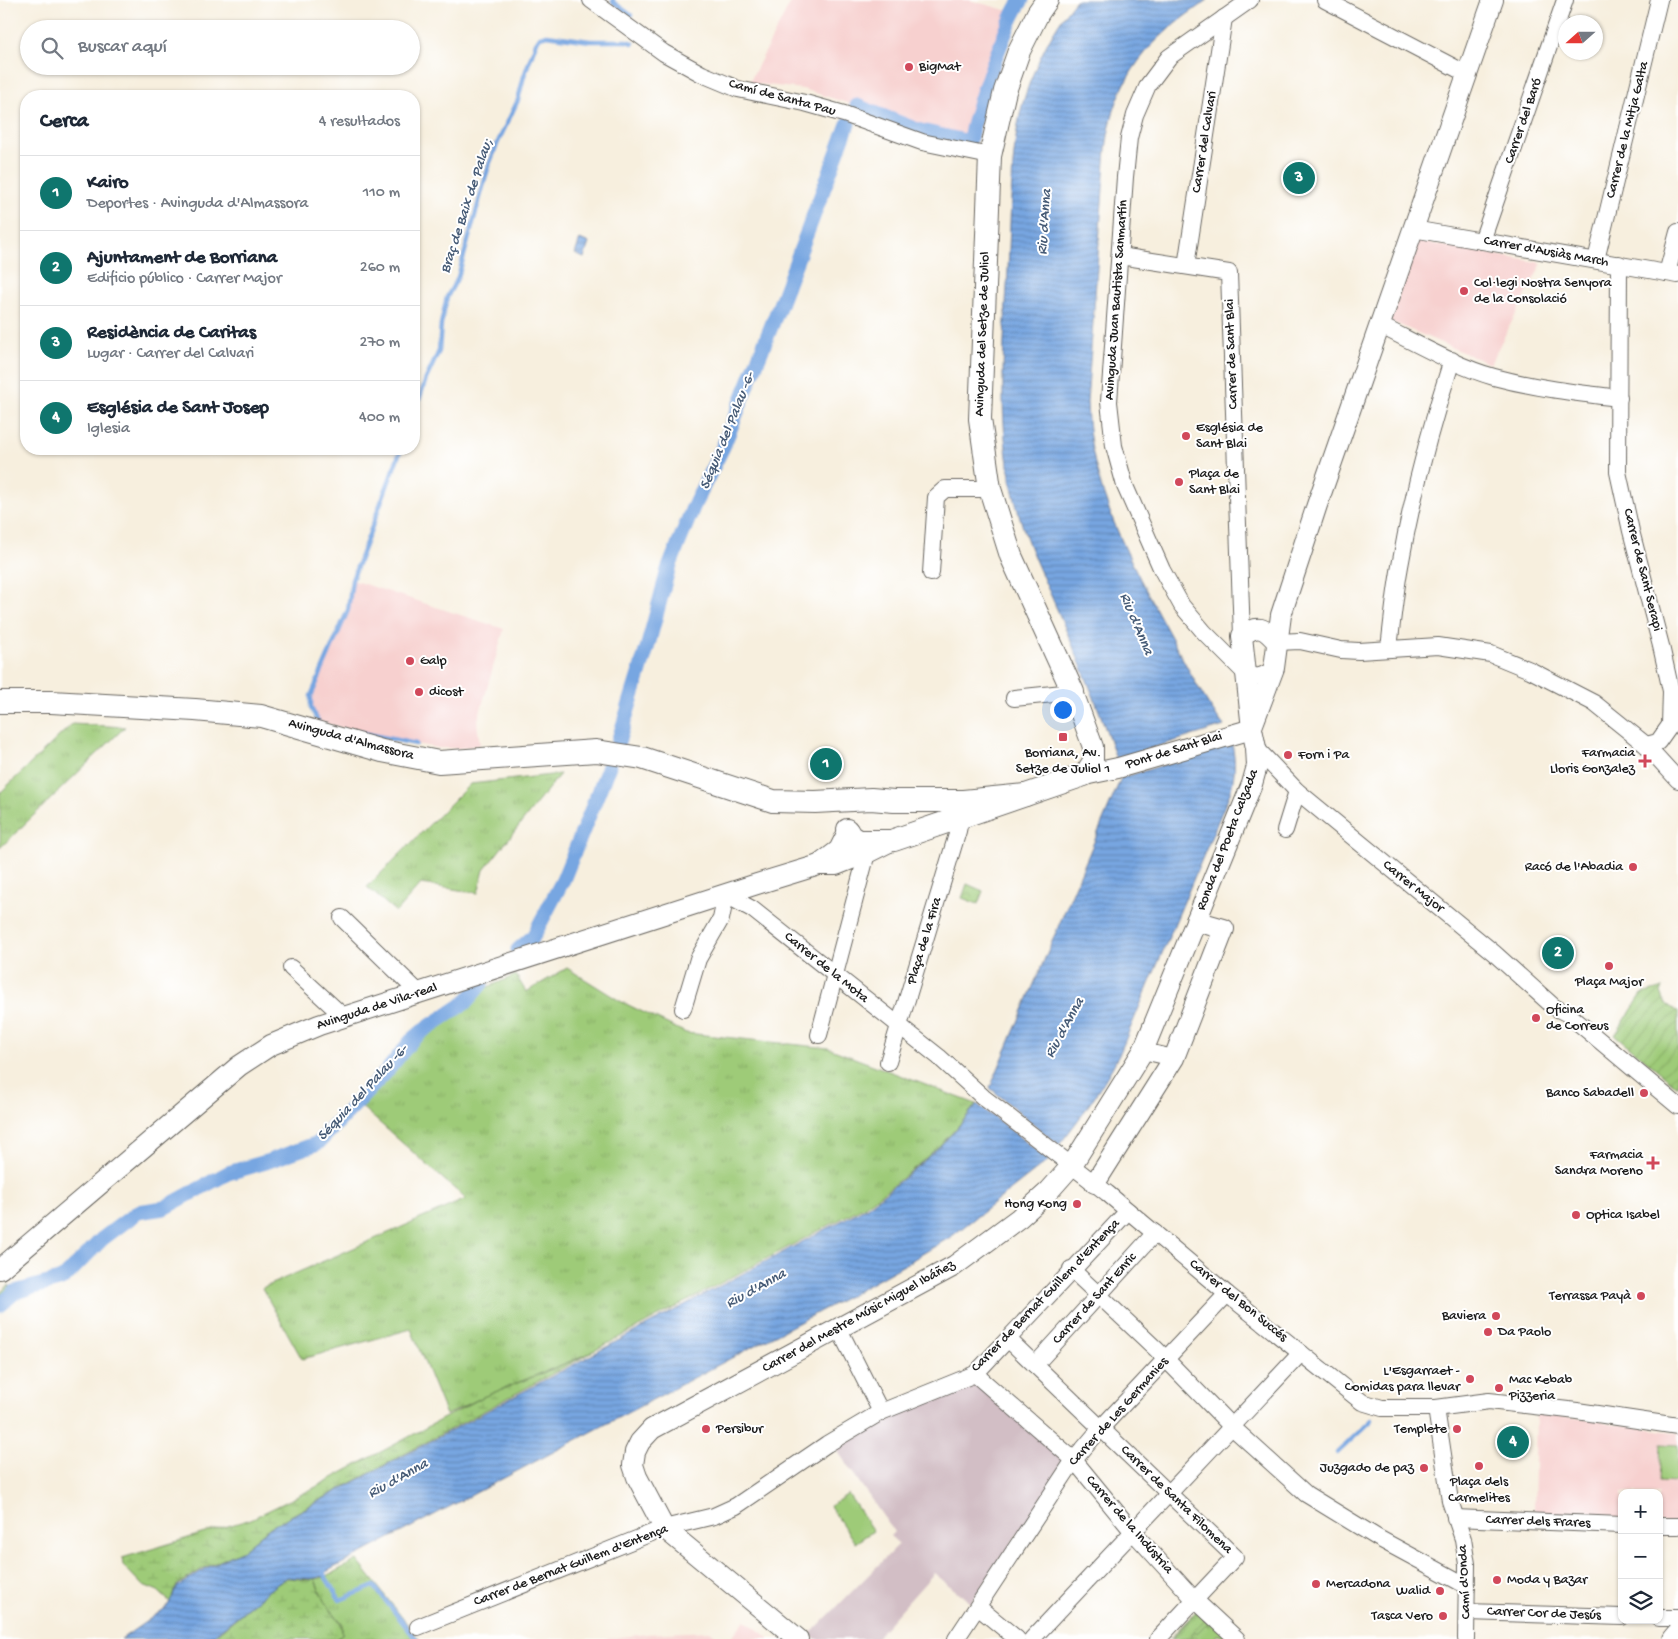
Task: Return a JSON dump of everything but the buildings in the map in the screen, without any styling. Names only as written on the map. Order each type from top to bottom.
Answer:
[{"type":"main road","name":"Avinguda del Setze de Juliol","points":[[1047,0],[1038,12],[1019,51],[1005,92],[990,156],[980,419],[990,489],[1011,556],[1073,692]]},
{"type":"main road","name":"Avinguda d'Almassora","points":[[0,702],[50,702],[195,710],[261,716],[382,751],[439,762],[596,751],[642,758],[772,801],[815,802],[871,799],[962,808]]},
{"type":"main road","points":[[962,808],[1025,795],[1084,775]]},
{"type":"main road","name":"Avinguda de Vila-real","points":[[871,799],[850,813],[847,821],[850,836],[858,841],[892,840],[962,808]]},
{"type":"main road","points":[[892,840],[903,829],[906,819],[901,808],[894,801]]},
{"type":"main road","points":[[815,802],[831,809],[848,830]]},
{"type":"street","name":"Camí de Santa Pau","points":[[592,0],[664,53],[702,74],[738,89],[805,103],[844,114],[922,142],[990,156]]},
{"type":"street","name":"Avinguda Juan Bautista Sanmartín","points":[[1245,673],[1204,632],[1182,606],[1162,570],[1125,486],[1114,446],[1109,402],[1128,148],[1134,115],[1148,85],[1169,57],[1250,0]]},
{"type":"street","points":[[1325,0],[1467,74]]},
{"type":"street","points":[[1252,729],[1274,668],[1282,615],[1314,514],[1493,0]]},
{"type":"street","name":"Carrer del Baró","points":[[1482,241],[1565,0]]},
{"type":"street","name":"Carrer de la Mitja Galta","points":[[1596,260],[1659,0]]},
{"type":"street","name":"Carrer del Calvari","points":[[1186,266],[1224,18]]},
{"type":"street","name":"Carrer d'Ausiàs March","points":[[1413,229],[1673,274]]},
{"type":"street","points":[[1673,274],[1678,232]]},
{"type":"street","name":"Carrer de Sant Blai","points":[[1120,256],[1229,273],[1242,636]]},
{"type":"street","name":"Carrer de Sant Serapi","points":[[1618,264],[1618,472],[1671,691],[1670,725],[1658,742],[1646,745]]},
{"type":"street","points":[[1379,325],[1452,360],[1493,376],[1551,390],[1619,398]]},
{"type":"street","points":[[1389,649],[1399,568],[1414,491],[1434,414],[1452,360]]},
{"type":"street","points":[[931,572],[936,497],[945,489],[990,489]]},
{"type":"street","points":[[1274,668],[1265,676],[1253,677],[1245,673],[1242,636],[1250,630],[1260,628],[1267,631],[1277,642]]},
{"type":"street","points":[[1277,642],[1300,641],[1341,650],[1438,646],[1491,654],[1530,670],[1594,703],[1646,745],[1678,780]]},
{"type":"street","name":"Ronda del Poeta Calzada","points":[[1072,1165],[1143,1051],[1252,784],[1257,766],[1256,748],[1245,673]]},
{"type":"street","points":[[1014,698],[1073,692]]},
{"type":"street","name":"Avinguda del Setze de Juliol","points":[[1073,692],[1093,747],[1093,761],[1084,775]]},
{"type":"street","name":"Pont de Sant Blai","points":[[1084,775],[1118,768],[1252,729]]},
{"type":"street","name":"Carrer Major","points":[[1256,748],[1297,791],[1494,953],[1554,1006],[1568,1014],[1678,1106]]},
{"type":"street","points":[[1285,830],[1297,791]]},
{"type":"street","name":"Plaça de la Fira","points":[[888,1062],[958,832],[962,808]]},
{"type":"street","name":"Avinguda de Vila-real","points":[[819,865],[839,850],[848,830]]},
{"type":"street","name":"Avinguda de Vila-real","points":[[0,1268],[239,1066],[271,1045],[319,1025],[757,884],[819,865],[836,865],[867,853],[892,840]]},
{"type":"street","points":[[819,1035],[867,853]]},
{"type":"street","points":[[752,908],[757,884]]},
{"type":"street","points":[[683,1009],[698,959],[722,919],[726,895]]},
{"type":"street","name":"Carrer de la Mota","points":[[726,895],[752,908],[900,1027]]},
{"type":"street","points":[[342,918],[419,993]]},
{"type":"street","name":"Ronda del Poeta Calzada","points":[[1095,1183],[1174,1058],[1224,929],[1196,921]]},
{"type":"street","points":[[291,968],[344,1017]]},
{"type":"street","name":"Carrer del Bon Succés","points":[[900,1027],[939,1057],[983,1096],[1095,1183],[1227,1294],[1362,1402],[1382,1408],[1436,1408],[1489,1401],[1584,1412],[1678,1426]]},
{"type":"street","points":[[1143,1051],[1174,1058]]},
{"type":"street","name":"Carrer del Mestre Músic Miguel Ibáñez","points":[[664,1528],[636,1477],[633,1465],[635,1452],[640,1442],[652,1429],[954,1266],[1018,1218],[1049,1191],[1072,1165]]},
{"type":"street","name":"Carrer de Bernat Guillem d'Entença","points":[[418,1627],[664,1528],[714,1516],[736,1506],[819,1449],[881,1412],[975,1374],[1071,1269],[1128,1211]]},
{"type":"street","name":"Carrer de Sant Enric","points":[[1035,1365],[1155,1233]]},
{"type":"street","points":[[1071,1269],[1166,1360],[1231,1426],[1306,1494],[1378,1538],[1467,1586]]},
{"type":"street","name":"Carrer de Les Germanies","points":[[956,1639],[1074,1460],[1227,1294]]},
{"type":"street","points":[[840,1329],[881,1412]]},
{"type":"street","name":"Carrer de Santa Filomena","points":[[1008,1339],[1235,1557],[1194,1599]]},
{"type":"street","points":[[1032,1639],[1301,1354]]},
{"type":"street","name":"Carrer de la Indústria","points":[[975,1374],[1074,1460],[1133,1532],[1194,1599],[1237,1639]]},
{"type":"street","name":"Camí d'Onda","points":[[1436,1408],[1450,1501],[1463,1539],[1467,1564],[1466,1639]]},
{"type":"street","name":"Carrer dels Frares","points":[[1455,1518],[1618,1524]]},
{"type":"street","points":[[1663,1526],[1678,1526]]},
{"type":"street","points":[[664,1528],[798,1639]]},
{"type":"street","points":[[1158,1639],[1194,1599]]},
{"type":"street","points":[[978,1608],[1017,1639]]},
{"type":"street","name":"Carrer Cor de Jesús","points":[[1467,1612],[1618,1617]]},
{"type":"street","points":[[1663,1618],[1678,1618]]},
{"type":"street","points":[[1673,1639],[1678,1633]]},
{"type":"shaded area","points":[[792,0],[969,0],[1013,12],[988,73],[969,142],[918,130],[857,106],[803,89],[749,83]]},
{"type":"shaded area","name":"Col·legi Nostra Senyora de la Consolació","points":[[1417,241],[1542,263],[1490,364],[1390,321]]},
{"type":"shaded area","name":"Galp","points":[[352,580],[504,629],[477,723],[480,745],[460,748],[438,748],[353,731],[318,721],[311,708],[311,696],[348,610]]},
{"type":"shaded area","points":[[975,1382],[1067,1461],[971,1603],[934,1573],[875,1639],[816,1639],[810,1634],[899,1544],[890,1536],[894,1532],[834,1446],[875,1424]]},
{"type":"shaded area","points":[[1536,1415],[1555,1415],[1678,1433],[1678,1522],[1663,1521],[1663,1489],[1618,1489],[1618,1519],[1534,1516]]},
{"type":"shaded area","points":[[745,1620],[770,1639],[730,1639]]},
{"type":"shaded area","points":[[710,1631],[720,1639],[604,1639],[647,1634]]},
{"type":"green space","points":[[72,724],[125,727],[0,848],[0,793]]},
{"type":"green space","points":[[560,774],[484,870],[478,893],[421,884],[396,912],[367,887],[470,784]]},
{"type":"green space","points":[[967,884],[983,891],[978,904],[962,898]]},
{"type":"green space","points":[[567,968],[620,1001],[686,1033],[828,1048],[976,1104],[939,1146],[865,1206],[588,1354],[483,1397],[446,1415],[411,1329],[302,1359],[262,1288],[466,1199],[357,1103],[425,1030],[466,1004],[481,990],[516,975],[526,992]]},
{"type":"green space","points":[[1663,988],[1661,992],[1665,1003],[1678,1012],[1678,1087],[1615,1035],[1642,994]]},
{"type":"green space","points":[[9,1285],[14,1292],[0,1304],[0,1293]]},
{"type":"green space","points":[[587,1355],[270,1527],[243,1550],[204,1568],[177,1585],[170,1602],[158,1591],[141,1584],[123,1565],[122,1558],[251,1519],[312,1489],[483,1397]]},
{"type":"green space","points":[[1661,1444],[1678,1445],[1678,1482],[1659,1481]]},
{"type":"green space","points":[[848,1494],[873,1531],[855,1543],[830,1506]]},
{"type":"green space","points":[[357,1560],[419,1639],[337,1639],[342,1634],[342,1623],[324,1601],[315,1579],[325,1577]]},
{"type":"green space","points":[[287,1578],[311,1580],[314,1578],[324,1601],[341,1623],[342,1634],[336,1639],[211,1639],[273,1587]]},
{"type":"green space","points":[[1199,1608],[1231,1639],[1217,1635],[1214,1639],[1190,1639],[1192,1637],[1190,1635],[1195,1631],[1197,1612],[1169,1639]]},
{"type":"green space","points":[[1197,1612],[1210,1624],[1208,1626],[1206,1624],[1197,1633],[1195,1631],[1190,1639],[1171,1639]]},
{"type":"water","name":"Riu d'Anna","points":[[1076,0],[1208,0],[1168,29],[1152,45],[1138,62],[1117,100],[1106,149],[1087,402],[1095,464],[1114,523],[1140,579],[1189,670],[1224,726],[1116,759],[1102,718],[1023,528],[1006,452],[1004,418],[1005,316],[1015,143],[1021,110],[1036,67],[1050,38]]},
{"type":"water","points":[[580,239],[589,243],[584,258],[575,254]]},
{"type":"water","name":"Riu d'Anna","points":[[1232,744],[1234,768],[1230,793],[1119,1055],[1091,1102],[1059,1145],[990,1088],[1121,778]]},
{"type":"water","name":"Riu d'Anna","points":[[977,1104],[1049,1160],[952,1236],[849,1296],[324,1573],[324,1576],[311,1579],[287,1577],[209,1639],[121,1639],[167,1607],[178,1586],[205,1569],[243,1550],[271,1527],[867,1207],[940,1146]]},
{"type":"pier","points":[[989,1089],[1060,1146],[988,1090]]},
{"type":"waterway","name":"Braç de Baix de Palau;","points":[[613,0],[613,2],[631,15]]},
{"type":"waterway","name":"Séquia del Palau -6-","points":[[857,106],[917,130],[969,142],[978,106],[990,72],[1009,24],[1022,0]]},
{"type":"waterway","name":"Braç de Baix de Palau;","points":[[420,397],[439,351],[441,324],[447,297],[458,277],[489,165],[518,100],[524,76],[536,43],[540,37],[547,35],[590,41],[626,41],[633,43]]},
{"type":"waterway","name":"Séquia del Palau -6-","points":[[618,742],[648,645],[668,570],[694,505],[723,447],[779,307],[848,124]]},
{"type":"waterway","name":"Braç de Baix de Palau;","points":[[318,721],[311,708],[311,696],[348,610],[352,580],[399,455]]},
{"type":"waterway","points":[[353,731],[416,744]]},
{"type":"waterway","name":"Séquia del Palau -6-","points":[[518,950],[533,937],[563,880],[609,766]]},
{"type":"waterway","name":"Séquia del Palau -6-","points":[[0,1305],[15,1292],[65,1277],[102,1239],[138,1212],[164,1208],[228,1173],[266,1162],[318,1143],[386,1072],[411,1041],[424,1030],[465,1003],[481,984]]},
{"type":"waterway","points":[[1337,1453],[1372,1420]]},
{"type":"waterway","points":[[326,1568],[323,1573],[340,1600],[374,1586],[416,1639]]},
{"type":"place","name":"BigMat","points":[[909,67]]},
{"type":"place","name":"Residència de Caritas","points":[[1299,178]]},
{"type":"place","name":"Col·legi Nostra Senyora de la Consolació","points":[[1464,291]]},
{"type":"place","name":"Església de Sant Blai","points":[[1186,436]]},
{"type":"place","name":"Plaça de Sant Blai","points":[[1179,482]]},
{"type":"place","name":"Galp","points":[[410,661]]},
{"type":"place","name":"dicost","points":[[419,692]]},
{"type":"place","name":"Borriana, Av. Setze de Juliol 1","points":[[1063,737]]},
{"type":"place","name":"Forn i Pa","points":[[1288,755]]},
{"type":"place","name":"Farmacia Lloris Gonzalez","points":[[1645,761]]},
{"type":"place","name":"Kairo","points":[[826,764]]},
{"type":"place","name":"Racó de l'Abadia","points":[[1633,867]]},
{"type":"place","name":"Ajuntament de Borriana","points":[[1558,953]]},
{"type":"place","name":"Plaça Major","points":[[1609,966]]},
{"type":"place","name":"Oficina de Correus","points":[[1536,1018]]},
{"type":"place","name":"Banco Sabadell","points":[[1644,1093]]},
{"type":"place","name":"Farmacia Sandra Moreno","points":[[1653,1163]]},
{"type":"place","name":"Hong Kong","points":[[1077,1204]]},
{"type":"place","name":"Optica Isabel","points":[[1576,1215]]},
{"type":"place","name":"Terrassa Payà","points":[[1641,1296]]},
{"type":"place","name":"Baviera","points":[[1496,1316]]},
{"type":"place","name":"Da Paolo","points":[[1488,1332]]},
{"type":"place","name":"L'Esgarraet - Comidas para llevar","points":[[1470,1379]]},
{"type":"place","name":"Mac Kebab Pizzeria","points":[[1499,1388]]},
{"type":"place","name":"Persibur","points":[[706,1429]]},
{"type":"place","name":"Templete","points":[[1457,1429]]},
{"type":"place","name":"Església de Sant Josep","points":[[1513,1442]]},
{"type":"place","name":"Plaça dels Carmelites","points":[[1479,1466]]},
{"type":"place","name":"Juzgado de paz","points":[[1424,1468]]},
{"type":"place","name":"Moda y Bazar","points":[[1497,1580]]},
{"type":"place","name":"Mercadona","points":[[1316,1584]]},
{"type":"place","name":"Walid","points":[[1440,1591]]},
{"type":"place","name":"Tasca Vero","points":[[1443,1616]]}]
